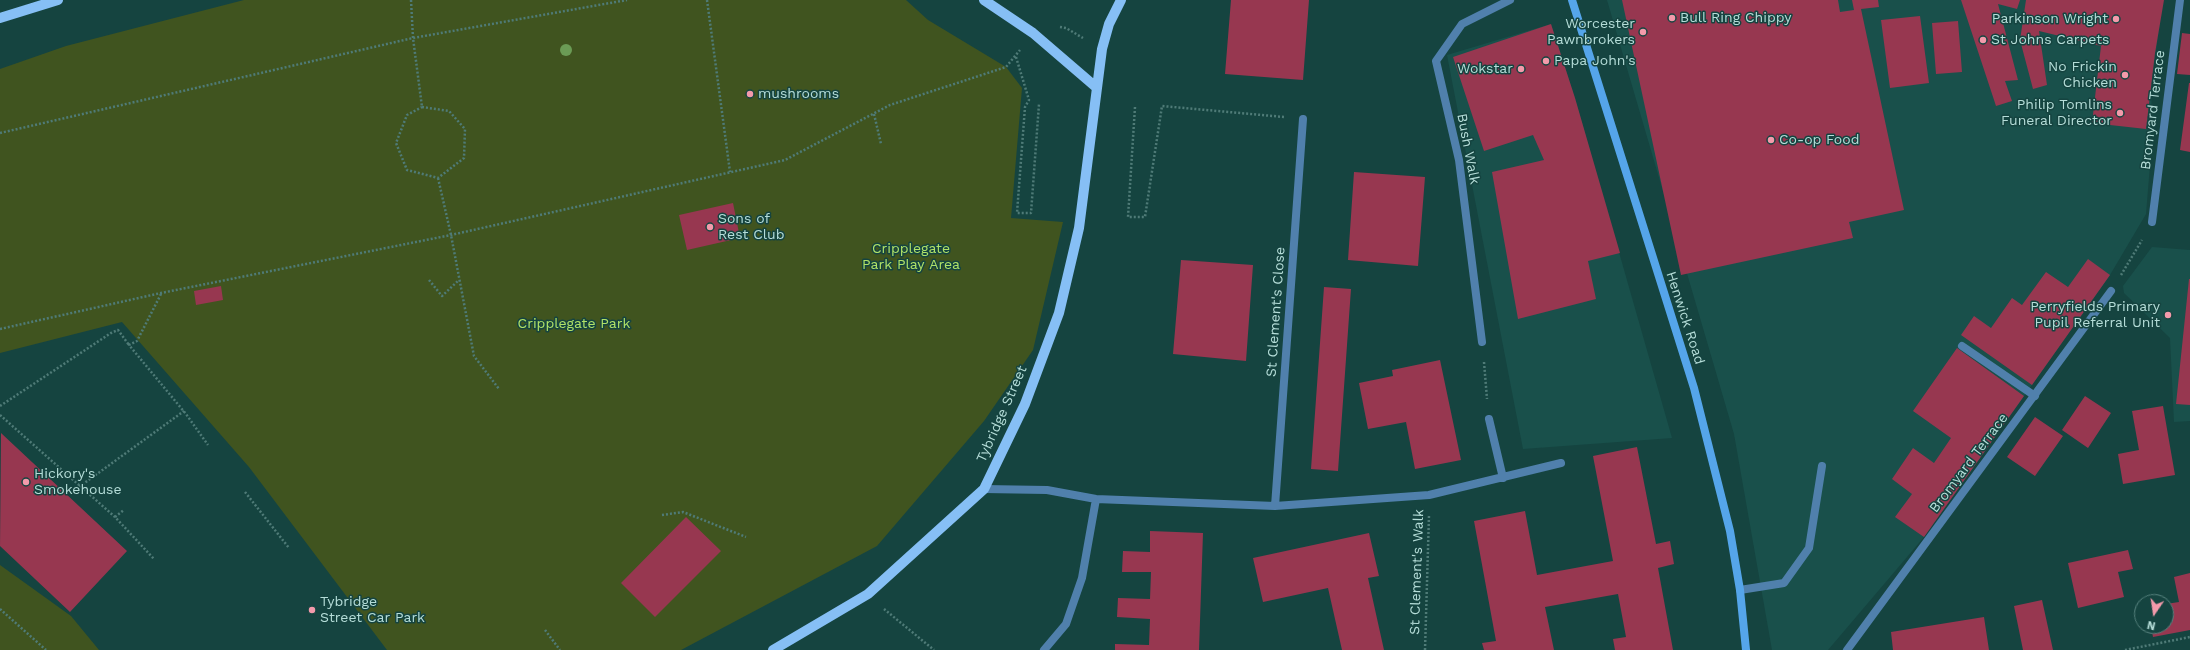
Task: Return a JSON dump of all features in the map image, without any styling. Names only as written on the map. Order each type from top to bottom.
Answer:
[{"type":"main road","points":[[0,18],[58,0]]},
{"type":"main road","points":[[984,0],[1033,33],[1097,88]]},
{"type":"main road","name":"Tybridge Street","points":[[773,650],[868,594],[984,489],[1024,404],[1059,313],[1079,228],[1102,50],[1109,24],[1121,0]]},
{"type":"main road","name":"Henwick Road","points":[[1572,0],[1694,388],[1730,531],[1740,590],[1746,650]]},
{"type":"street","name":"Bush Walk","points":[[1482,342],[1459,160],[1436,61],[1462,24],[1510,0]]},
{"type":"street","name":"Bromyard Terrace","points":[[2152,222],[2180,0]]},
{"type":"street","name":"St Clement's Close","points":[[1275,506],[1302,119]]},
{"type":"street","name":"Bromyard Terrace","points":[[1847,650],[2035,396],[2111,290]]},
{"type":"street","points":[[1962,346],[2035,396]]},
{"type":"street","points":[[1489,419],[1503,478]]},
{"type":"street","points":[[984,489],[1047,490],[1096,499],[1275,506],[1429,495],[1561,463]]},
{"type":"street","points":[[1740,590],[1784,583],[1809,548],[1822,466]]},
{"type":"street","points":[[1048,649],[1066,624],[1082,578],[1096,499]]},
{"type":"path","points":[[411,0],[413,38],[422,106]]},
{"type":"path","points":[[0,133],[413,38],[627,0]]},
{"type":"path","points":[[707,0],[730,172]]},
{"type":"path","points":[[0,329],[161,293],[452,235],[785,160],[890,105],[1006,67],[1016,57],[1029,100],[1025,107],[1017,213],[1032,213],[1039,104]]},
{"type":"path","points":[[422,106],[449,111],[464,129],[464,158],[438,178],[406,170],[396,143],[406,115],[422,106]]},
{"type":"path","points":[[1135,107],[1128,217],[1145,217],[1162,106],[1302,119]]},
{"type":"path","points":[[874,114],[880,144]]},
{"type":"path","points":[[438,178],[452,235],[474,356],[498,389]]},
{"type":"path","points":[[2111,290],[2152,222]]},
{"type":"path","points":[[429,280],[442,296],[460,280]]},
{"type":"path","points":[[129,345],[137,340],[161,293]]},
{"type":"path","points":[[0,406],[118,330],[184,411],[208,445]]},
{"type":"path","points":[[1482,342],[1489,419]]},
{"type":"path","points":[[79,487],[184,411]]},
{"type":"path","points":[[0,415],[115,518],[154,560]]},
{"type":"path","points":[[245,492],[289,548]]},
{"type":"path","name":"St Clement's Walk","points":[[1425,650],[1429,495]]},
{"type":"path","points":[[115,518],[124,510]]},
{"type":"path","points":[[662,516],[683,512],[746,537]]},
{"type":"path","points":[[868,594],[902,625],[934,650]]},
{"type":"path","points":[[0,609],[46,650]]},
{"type":"path","points":[[545,630],[560,650]]},
{"type":"path","points":[[2125,650],[2190,637]]},
{"type":"shaded area","points":[[1607,0],[2163,0],[2152,80],[2150,165],[2146,214],[2110,275],[1924,537],[1828,650],[1772,650],[1734,434]]},
{"type":"shaded area","points":[[1551,24],[1575,98],[1672,438],[1523,449],[1447,55]]},
{"type":"shaded area","name":"Perryfields Primary Pupil Referral Unit","points":[[2152,247],[2190,250],[2190,421],[2174,422],[2170,338],[2124,293],[2123,286]]},
{"type":"green space","name":"Cripplegate Park","points":[[244,0],[906,0],[928,20],[1006,67],[1022,88],[1011,218],[1063,222],[1033,350],[984,421],[877,546],[681,650],[387,650],[249,467],[122,322],[0,353],[0,69],[66,46]]},
{"type":"green space","points":[[0,565],[71,616],[99,650],[0,650]]},
{"type":"building","points":[[1231,0],[1309,0],[1303,80],[1225,74]]},
{"type":"building","name":"Co-op Food","points":[[1622,0],[1838,0],[1840,12],[1854,10],[1852,0],[1878,0],[1879,7],[1861,9],[1904,210],[1849,222],[1853,238],[1681,275]]},
{"type":"building","points":[[1961,0],[2020,0],[2017,9],[1998,4],[2018,80],[2005,81],[2012,101],[1996,106]]},
{"type":"building","points":[[2026,0],[2164,0],[2155,53],[2146,129],[2092,123],[2101,46],[2039,31],[2047,85],[2033,89],[2020,40]]},
{"type":"building","points":[[1920,16],[1929,83],[1890,88],[1881,20]]},
{"type":"building","points":[[1958,21],[1962,72],[1936,74],[1932,23]]},
{"type":"building","points":[[1551,24],[1575,98],[1620,253],[1588,261],[1596,299],[1518,319],[1492,172],[1544,160],[1533,135],[1484,151],[1453,57]]},
{"type":"building","points":[[2182,33],[2190,34],[2190,75],[2177,74]]},
{"type":"building","points":[[2190,83],[2190,152],[2180,150]]},
{"type":"building","points":[[1354,172],[1425,177],[1418,266],[1348,260]]},
{"type":"building","name":"Sons of Rest Club","points":[[733,203],[740,238],[687,250],[679,215]]},
{"type":"building","points":[[2088,259],[2110,275],[2032,385],[1961,335],[1974,316],[1991,328],[2012,298],[2022,305],[2046,272],[2068,287]]},
{"type":"building","points":[[1181,260],[1253,265],[1246,361],[1173,354]]},
{"type":"building","points":[[2190,279],[2190,405],[2176,404]]},
{"type":"building","points":[[221,286],[223,300],[196,305],[194,291]]},
{"type":"building","points":[[1324,287],[1351,289],[1338,471],[1311,469]]},
{"type":"building","points":[[1957,348],[2024,396],[1924,537],[1895,517],[1912,494],[1892,479],[1913,448],[1934,463],[1951,438],[1913,411]]},
{"type":"building","points":[[1440,360],[1461,460],[1415,469],[1406,422],[1368,429],[1359,383],[1393,376],[1392,370]]},
{"type":"building","points":[[2085,396],[2111,413],[2088,448],[2062,430]]},
{"type":"building","points":[[2163,406],[2175,475],[2123,484],[2118,454],[2139,450],[2132,411]]},
{"type":"building","points":[[2035,417],[2063,436],[2035,476],[2007,457]]},
{"type":"building","name":"Hickory's Smokehouse","points":[[1,433],[127,551],[70,612],[0,546]]},
{"type":"building","points":[[1637,447],[1656,544],[1670,541],[1674,564],[1658,568],[1673,650],[1615,650],[1613,639],[1626,637],[1618,594],[1545,607],[1554,650],[1484,650],[1482,643],[1496,641],[1474,521],[1525,511],[1537,575],[1613,561],[1593,456]]},
{"type":"building","points":[[686,517],[721,551],[655,617],[621,583]]},
{"type":"building","points":[[1150,531],[1203,533],[1199,650],[1115,650],[1115,644],[1149,645],[1150,619],[1117,617],[1118,598],[1150,599],[1151,572],[1122,572],[1123,551],[1150,552]]},
{"type":"building","points":[[1369,533],[1379,576],[1368,578],[1384,650],[1342,650],[1328,588],[1263,602],[1253,558]]},
{"type":"building","points":[[2128,550],[2133,569],[2118,572],[2124,597],[2078,608],[2068,563]]},
{"type":"building","points":[[2190,573],[2190,630],[2174,633],[2174,603],[2179,602],[2174,577]]},
{"type":"building","points":[[2042,600],[2053,650],[2023,650],[2014,606]]},
{"type":"building","points":[[1984,617],[1989,650],[1893,650],[1891,632]]},
{"type":"building","points":[[2152,634],[2169,634],[2153,637]]},
{"type":"place","name":"Bull Ring Chippy","points":[[1672,18]]},
{"type":"place","name":"Parkinson Wright","points":[[2116,19]]},
{"type":"place","name":"Worcester Pawnbrokers","points":[[1643,32]]},
{"type":"place","name":"St Johns Carpets","points":[[1983,40]]},
{"type":"place","name":"Papa John's","points":[[1546,61]]},
{"type":"place","name":"Wokstar","points":[[1521,69]]},
{"type":"place","name":"No Frickin Chicken","points":[[2125,75]]},
{"type":"place","name":"mushrooms","points":[[750,94]]},
{"type":"place","name":"Philip Tomlins Funeral Director","points":[[2120,113]]},
{"type":"place","name":"Co-op Food","points":[[1771,140]]},
{"type":"place","name":"Sons of Rest Club","points":[[710,227]]},
{"type":"place","name":"Perryfields Primary Pupil Referral Unit","points":[[2168,315]]},
{"type":"place","name":"Hickory's Smokehouse","points":[[26,482]]},
{"type":"place","name":"Tybridge Street Car Park","points":[[312,610]]},
{"type":"park label","name":"Cripplegate Park Play Area","points":[[911,258]]}]
